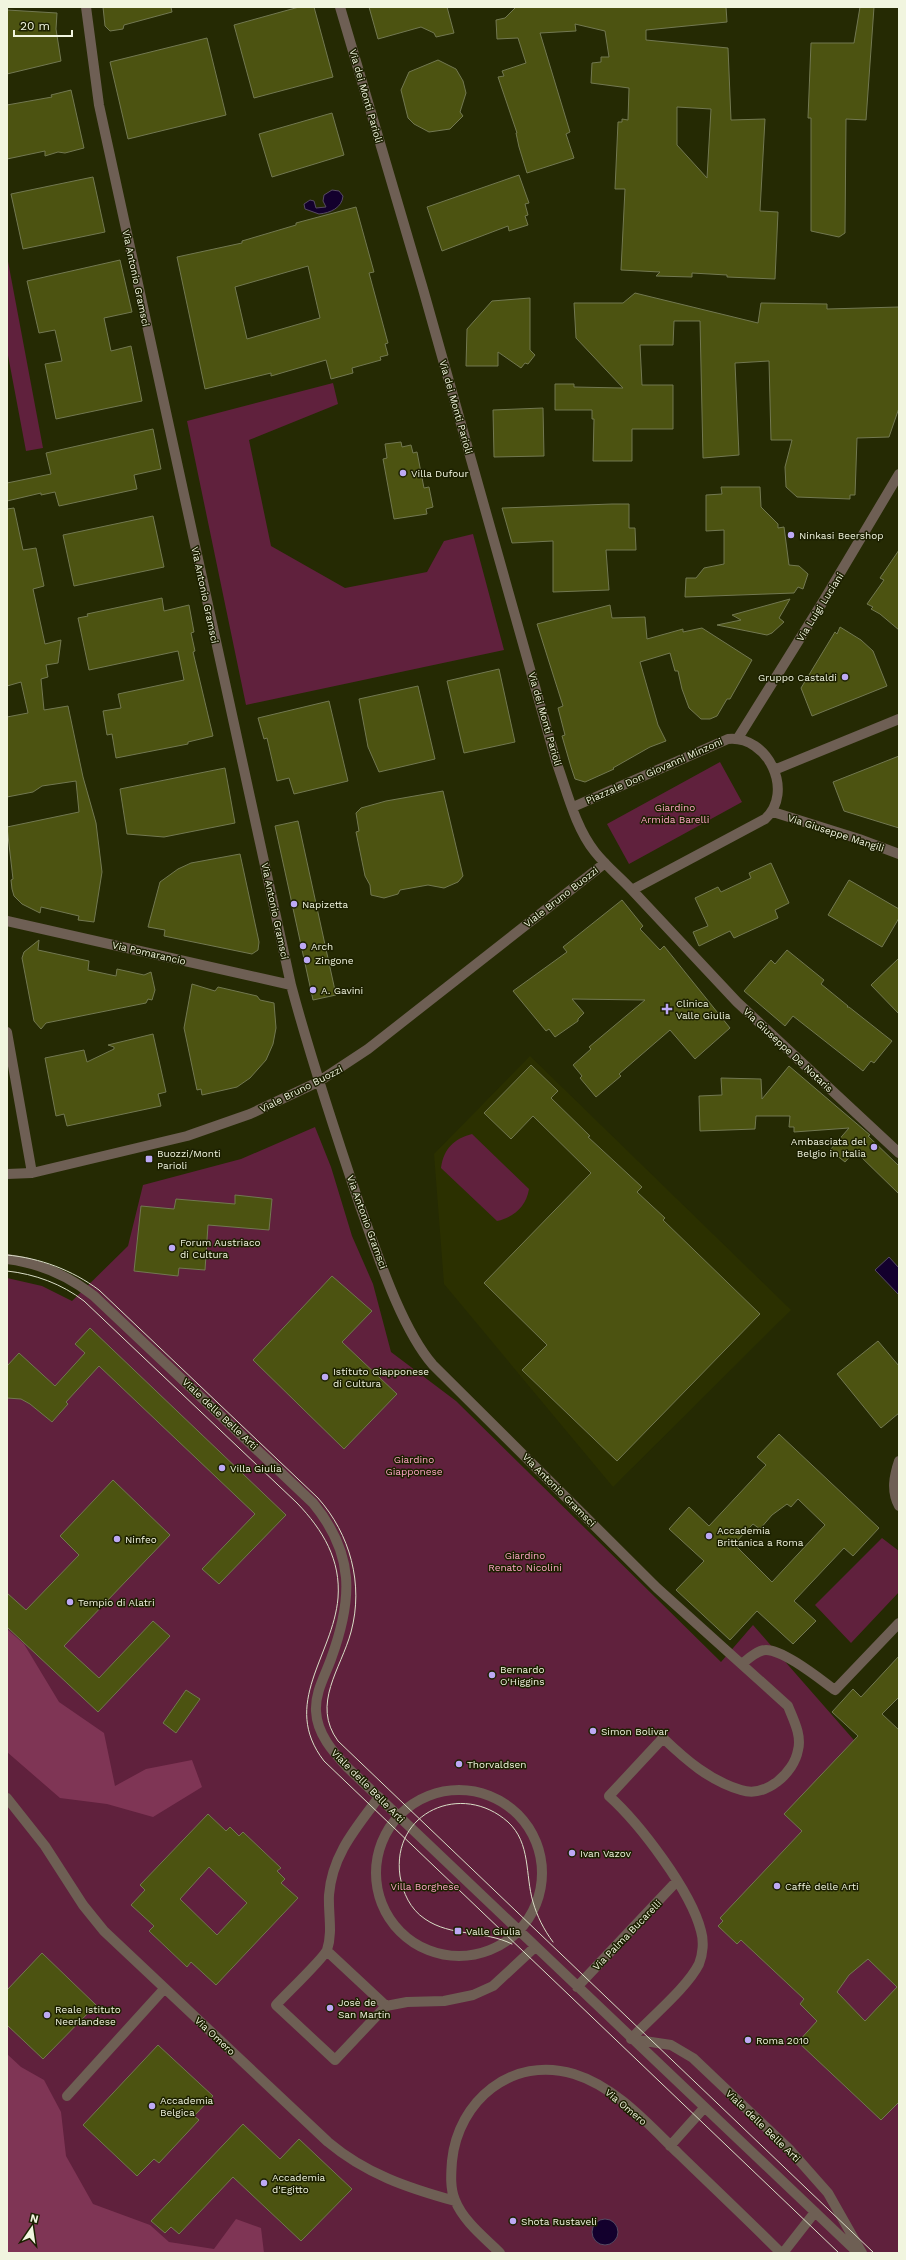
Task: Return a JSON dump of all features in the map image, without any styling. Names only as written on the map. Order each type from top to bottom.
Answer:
[{"type":"street","name":"Via Antonio Gramsci","points":[[86,7],[98,105],[291,985],[318,1082],[380,1261],[398,1303],[423,1353],[447,1380],[657,1588],[699,1627],[743,1663],[788,1706],[796,1726],[798,1750],[792,1765],[780,1780],[764,1789],[743,1791],[716,1780],[688,1762],[663,1738],[609,1796],[628,1813],[646,1836],[676,1882],[699,1923],[702,1933],[702,1953],[699,1963],[689,1979],[631,2039]]},
{"type":"street","name":"Via dei Monti Parioli","points":[[340,7],[422,284],[556,761],[573,807]]},
{"type":"street","name":"Via Luigi Luciani","points":[[738,738],[824,600],[899,474]]},
{"type":"street","points":[[774,770],[899,719]]},
{"type":"street","name":"Piazzale Don Giovanni Minzoni","points":[[632,890],[605,863],[589,844],[573,807],[719,741],[738,738]]},
{"type":"street","points":[[632,890],[760,822],[773,812],[778,795],[774,770],[770,762],[757,748],[744,739],[738,738]]},
{"type":"street","name":"Via Giuseppe Mangili","points":[[773,812],[859,839],[899,854]]},
{"type":"street","name":"Viale Bruno Buozzi","points":[[7,1174],[32,1173],[187,1136],[250,1114],[318,1082],[368,1050],[605,863]]},
{"type":"street","name":"Via Giuseppe De Notaris","points":[[632,890],[737,1002],[899,1154]]},
{"type":"street","name":"Via Pomarancio","points":[[7,921],[291,985]]},
{"type":"street","points":[[7,1032],[32,1173]]},
{"type":"street","name":"Viale delle Belle Arti","points":[[7,1259],[34,1265],[64,1276],[94,1296],[292,1482],[320,1512],[332,1531],[344,1560],[347,1576],[347,1597],[340,1632],[317,1696],[317,1717],[322,1735],[330,1748],[519,1932],[858,2253]]},
{"type":"street","points":[[899,1461],[893,1478],[896,1500],[899,1506]]},
{"type":"street","points":[[743,1663],[752,1655],[766,1650],[786,1656],[835,1690],[899,1623]]},
{"type":"street","points":[[458,1790],[484,1794],[508,1806],[518,1814],[525,1822],[536,1840],[540,1851],[543,1873],[540,1894],[535,1908],[519,1932],[503,1944],[486,1952],[461,1956],[434,1952],[417,1944],[402,1933],[386,1912],[380,1900],[377,1875],[377,1862],[384,1837],[399,1816],[420,1800],[445,1792],[458,1790]]},
{"type":"street","points":[[379,1797],[352,1831],[340,1851],[333,1868],[329,1895],[330,1929],[327,1951],[276,2005],[335,2060],[386,2006],[407,2002],[444,2001],[473,1996],[492,1986],[535,1947]]},
{"type":"street","name":"Via Omero","points":[[7,1798],[46,1846],[91,1917],[118,1946],[350,2159],[366,2170],[401,2185],[455,2201]]},
{"type":"street","name":"Via Palma Bucarelli","points":[[577,1987],[676,1882]]},
{"type":"street","points":[[327,1951],[386,2006]]},
{"type":"street","points":[[67,2096],[164,1989]]},
{"type":"street","name":"Viale delle Belle Arti","points":[[631,2039],[671,2045],[692,2058],[790,2150],[828,2193],[862,2253]]},
{"type":"street","name":"Via Omero","points":[[500,2253],[473,2226],[455,2201],[451,2185],[454,2148],[460,2127],[466,2114],[485,2092],[498,2082],[516,2075],[534,2071],[551,2071],[573,2074],[591,2081],[626,2104],[782,2253]]},
{"type":"street","points":[[670,2146],[704,2108]]},
{"type":"street","points":[[782,2253],[815,2212]]},
{"type":"shaded area","points":[[332,190],[339,191],[343,196],[338,207],[319,214],[305,209],[304,204],[310,200],[314,201],[316,208],[326,207],[323,201],[324,195]]},
{"type":"shaded area","points":[[530,1056],[791,1310],[613,1487],[444,1284],[434,1154]]},
{"type":"shaded area","points":[[889,1257],[899,1268],[899,1295],[875,1270]]},
{"type":"shaded area","points":[[7,1629],[24,1644],[59,1702],[104,1733],[115,1786],[146,1769],[192,1760],[202,1787],[153,1817],[107,1804],[60,1798],[7,1752]]},
{"type":"shaded area","points":[[7,2054],[21,2067],[44,2080],[61,2112],[66,2156],[93,2204],[150,2225],[169,2242],[214,2249],[236,2219],[261,2228],[264,2253],[7,2253]]},
{"type":"shaded area","points":[[605,2219],[614,2223],[618,2232],[614,2241],[605,2245],[596,2241],[592,2232],[596,2223]]},
{"type":"green space","points":[[7,256],[43,448],[26,451],[7,350]]},
{"type":"green space","points":[[333,383],[338,404],[249,440],[271,546],[345,588],[427,572],[444,541],[473,534],[504,650],[246,705],[187,421]]},
{"type":"green space","name":"Giardino Armida Barelli","points":[[720,762],[742,802],[629,864],[607,824]]},
{"type":"green space","name":"Villa Borghese","points":[[315,1127],[331,1167],[352,1236],[373,1284],[391,1352],[456,1401],[721,1662],[753,1625],[860,1747],[899,1782],[899,2253],[7,2253],[7,1278],[42,1286],[72,1301],[128,1246],[143,1185],[241,1159]]},
{"type":"green space","points":[[472,1134],[529,1189],[522,1206],[509,1217],[497,1221],[441,1168],[442,1161],[451,1145]]},
{"type":"green space","points":[[882,1538],[899,1551],[899,1592],[851,1643],[815,1605]]},
{"type":"building","points":[[103,7],[171,7],[172,12],[124,25],[123,29],[110,31],[105,26]]},
{"type":"building","points":[[299,7],[314,7],[333,77],[254,98],[234,25]]},
{"type":"building","points":[[369,7],[447,7],[454,33],[436,37],[434,33],[421,27],[378,39]]},
{"type":"building","points":[[516,7],[726,7],[727,22],[646,30],[646,40],[728,48],[731,120],[765,119],[760,211],[778,212],[775,279],[727,277],[727,275],[692,273],[692,277],[656,276],[660,272],[621,270],[625,189],[615,189],[618,122],[622,122],[622,119],[628,120],[629,88],[591,83],[592,63],[601,62],[601,57],[609,57],[605,31],[575,24],[576,31],[540,33],[570,132],[566,134],[574,158],[527,173],[519,147],[517,133],[498,77],[504,76],[502,71],[526,63],[518,38],[497,39],[496,20],[505,18]],"holes":[[[677,107],[711,109],[707,178],[677,145]]]},
{"type":"building","points":[[860,7],[874,7],[866,120],[846,119],[845,233],[839,237],[811,231],[811,118],[808,118],[811,43],[854,43]]},
{"type":"building","points":[[7,10],[57,13],[56,29],[61,61],[7,74]]},
{"type":"building","points":[[207,38],[226,115],[128,139],[110,62]]},
{"type":"building","points":[[438,60],[456,69],[463,81],[466,93],[460,112],[463,116],[450,129],[429,132],[414,124],[408,118],[401,90],[409,72]]},
{"type":"building","points":[[71,90],[84,148],[65,153],[58,152],[45,156],[45,151],[7,159],[7,105],[52,97],[51,95]]},
{"type":"building","points":[[332,113],[344,155],[272,177],[259,134]]},
{"type":"building","points":[[519,175],[529,203],[525,204],[528,215],[525,216],[528,225],[509,231],[508,226],[442,251],[427,207]]},
{"type":"building","points":[[93,177],[105,232],[23,249],[11,194]]},
{"type":"building","points":[[356,207],[374,272],[369,273],[388,343],[385,344],[388,355],[380,357],[381,360],[352,368],[353,373],[331,379],[326,360],[271,376],[271,373],[205,389],[177,257],[242,243],[242,241],[296,225],[296,223]],"holes":[[[308,266],[320,318],[247,339],[235,287]]]},
{"type":"building","points":[[120,260],[132,312],[104,318],[111,351],[131,346],[142,401],[56,419],[45,364],[62,361],[55,330],[39,333],[27,281]]},
{"type":"building","points":[[635,293],[758,323],[761,303],[827,304],[827,309],[899,307],[899,408],[889,437],[857,438],[855,495],[850,495],[850,499],[797,497],[786,487],[785,467],[792,440],[771,440],[769,361],[735,363],[739,455],[703,458],[700,321],[674,321],[673,345],[640,345],[642,385],[673,385],[673,429],[632,429],[632,461],[593,461],[594,419],[592,419],[592,410],[555,410],[555,384],[574,384],[574,387],[623,388],[576,338],[574,303],[623,303]]},
{"type":"building","points":[[530,298],[530,350],[535,355],[528,364],[525,363],[521,368],[498,352],[498,366],[466,366],[467,329],[492,301]]},
{"type":"building","points":[[543,408],[544,456],[494,457],[493,410]]},
{"type":"building","points":[[153,429],[161,469],[134,475],[137,489],[59,506],[55,492],[41,495],[41,493],[7,501],[7,483],[51,474],[46,453]]},
{"type":"building","name":"Villa Dufour","points":[[401,442],[402,447],[411,445],[413,453],[417,452],[424,488],[429,487],[433,507],[426,509],[427,514],[394,519],[383,459],[387,458],[385,444]]},
{"type":"building","points":[[721,487],[760,487],[761,507],[778,524],[778,528],[784,527],[789,565],[799,566],[808,574],[803,589],[798,587],[794,593],[685,597],[686,578],[696,578],[704,568],[724,564],[724,530],[706,531],[706,495],[722,494]]},
{"type":"building","points":[[629,504],[629,528],[635,528],[636,550],[606,550],[609,590],[553,592],[553,541],[512,543],[502,508]]},
{"type":"building","points":[[14,508],[23,550],[36,548],[44,586],[33,589],[45,644],[61,640],[58,663],[46,665],[48,677],[41,679],[44,710],[68,706],[83,777],[96,823],[102,872],[94,922],[78,920],[79,916],[41,907],[40,913],[22,904],[14,896],[12,889],[11,880],[13,879],[7,827],[79,812],[76,781],[42,786],[33,792],[7,797],[7,717],[28,713],[21,682],[7,686],[7,509]]},
{"type":"building","points":[[153,516],[164,567],[74,586],[63,535]]},
{"type":"building","points":[[899,550],[899,630],[880,614],[871,609],[873,607],[867,604],[884,580],[880,578]]},
{"type":"building","points":[[162,598],[164,611],[189,605],[194,632],[191,633],[195,651],[193,652],[213,736],[188,742],[188,744],[116,758],[112,734],[107,735],[103,711],[121,708],[118,694],[184,680],[178,651],[89,670],[78,618],[88,616],[87,614]]},
{"type":"building","points":[[790,599],[779,618],[784,622],[772,633],[767,635],[717,625],[741,620],[732,615]]},
{"type":"building","points":[[610,605],[612,618],[645,617],[647,639],[683,629],[683,632],[702,628],[752,660],[730,699],[727,699],[717,716],[710,719],[701,719],[689,708],[682,689],[678,671],[675,671],[670,653],[640,662],[658,725],[666,741],[650,747],[613,768],[614,769],[585,782],[575,779],[571,767],[562,736],[565,735],[558,708],[563,706],[537,624]]},
{"type":"building","name":"Gruppo Castaldi","points":[[840,627],[861,640],[873,651],[887,686],[812,716],[801,688],[835,632],[837,634]]},
{"type":"building","points":[[499,669],[515,742],[464,753],[447,681]]},
{"type":"building","points":[[418,686],[435,759],[379,772],[368,747],[359,699]]},
{"type":"building","points":[[329,701],[348,781],[294,794],[289,778],[277,781],[267,738],[264,739],[258,718]]},
{"type":"building","points":[[899,756],[899,828],[844,811],[833,782]]},
{"type":"building","points":[[225,768],[235,823],[164,837],[127,834],[120,789]]},
{"type":"building","points":[[443,791],[463,876],[458,882],[444,888],[428,885],[400,890],[398,894],[384,898],[371,895],[370,885],[365,876],[356,832],[359,831],[356,813],[361,808],[386,801]]},
{"type":"building","points":[[298,821],[336,995],[313,1000],[275,826]]},
{"type":"building","points":[[240,854],[259,942],[258,950],[252,954],[164,936],[165,930],[148,927],[160,882],[178,869],[191,863]]},
{"type":"building","points":[[771,863],[789,903],[775,910],[778,918],[734,938],[730,931],[699,946],[693,932],[708,926],[695,898],[718,887],[721,892],[751,878],[749,873]]},
{"type":"building","points":[[849,880],[899,909],[899,918],[882,947],[828,915]]},
{"type":"building","points":[[622,900],[643,926],[640,929],[660,950],[664,946],[730,1028],[695,1059],[670,1030],[619,1074],[621,1076],[596,1097],[580,1078],[582,1076],[573,1065],[591,1049],[589,1047],[645,1000],[572,999],[584,1013],[578,1021],[555,1037],[549,1029],[546,1031],[513,991],[567,952],[563,947]]},
{"type":"building","points":[[39,940],[38,950],[89,961],[88,970],[116,976],[117,969],[144,975],[151,972],[155,990],[152,1000],[148,999],[146,1003],[46,1023],[41,1029],[34,1021],[22,958],[24,952]]},
{"type":"building","points":[[787,950],[824,980],[821,984],[848,1006],[847,1007],[849,1007],[892,1041],[874,1063],[871,1061],[863,1071],[793,1016],[785,1026],[744,991],[771,960],[775,964]]},
{"type":"building","points":[[899,958],[899,1014],[871,985]]},
{"type":"building","points":[[192,984],[215,991],[218,987],[257,996],[260,1000],[274,1003],[276,1028],[273,1044],[266,1060],[250,1078],[237,1087],[202,1095],[201,1089],[197,1090],[184,1028]]},
{"type":"building","points":[[153,1034],[166,1092],[158,1094],[161,1106],[67,1126],[64,1114],[56,1116],[45,1058],[84,1050],[87,1062],[114,1049],[114,1047],[108,1045]]},
{"type":"building","points":[[531,1065],[558,1091],[551,1098],[590,1136],[588,1137],[642,1187],[637,1192],[665,1218],[663,1220],[760,1314],[617,1461],[522,1370],[547,1345],[484,1283],[591,1173],[533,1116],[511,1139],[484,1113]]},
{"type":"building","points":[[789,1066],[870,1135],[868,1136],[899,1166],[899,1194],[855,1151],[845,1162],[830,1150],[849,1128],[794,1132],[794,1127],[789,1127],[790,1116],[756,1116],[755,1129],[700,1131],[699,1096],[722,1095],[721,1078],[761,1079],[762,1099]]},
{"type":"building","name":"Forum Austriaco di Cultura","points":[[235,1195],[272,1199],[269,1230],[208,1225],[205,1270],[179,1268],[178,1276],[134,1271],[141,1206],[174,1209],[176,1199],[235,1204]]},
{"type":"building","name":"Istituto Giapponese di Cultura","points":[[332,1276],[372,1311],[342,1342],[397,1394],[344,1449],[253,1360]]},
{"type":"building","name":"Villa Giulia","points":[[90,1328],[286,1515],[219,1584],[202,1569],[255,1514],[99,1366],[66,1402],[68,1404],[52,1422],[30,1404],[21,1399],[7,1398],[7,1366],[19,1353],[55,1386],[85,1353],[75,1344]]},
{"type":"building","points":[[878,1341],[899,1366],[899,1413],[881,1428],[837,1374]]},
{"type":"building","name":"Accademia Brittanica a Roma","points":[[779,1434],[879,1528],[853,1556],[844,1548],[794,1601],[816,1621],[793,1644],[757,1611],[730,1640],[676,1590],[704,1561],[669,1529],[689,1507],[709,1526],[766,1465],[757,1457]],"holes":[[[798,1499],[825,1525],[772,1582],[734,1544],[753,1524],[760,1529],[772,1515],[787,1504],[791,1507]]]},
{"type":"building","points":[[113,1480],[170,1535],[64,1646],[99,1678],[153,1621],[170,1636],[98,1712],[7,1627],[7,1593],[26,1610],[79,1555],[60,1536]]},
{"type":"building","points":[[899,1656],[899,1697],[882,1714],[899,1730],[899,2102],[881,2120],[798,2042],[817,2021],[800,2004],[804,1999],[741,1940],[737,1944],[718,1926],[723,1921],[720,1918],[802,1831],[784,1814],[858,1736],[832,1712],[853,1689],[861,1697]],"holes":[[[868,1959],[897,1987],[865,2021],[837,1992],[849,1975]]]},
{"type":"building","points":[[186,1690],[200,1699],[176,1733],[163,1723]]},
{"type":"building","points":[[208,1814],[226,1831],[230,1827],[239,1836],[243,1832],[281,1868],[277,1871],[285,1879],[281,1883],[298,1898],[216,1985],[191,1962],[187,1967],[149,1931],[154,1926],[131,1905],[145,1890],[140,1885]],"holes":[[[209,1867],[247,1903],[217,1935],[180,1899]]]},
{"type":"building","name":"Reale Istituto Neerlandese","points":[[42,1953],[96,2005],[43,2059],[7,2025],[7,1990]]},
{"type":"building","name":"Accademia Belgica","points":[[158,2045],[213,2096],[194,2116],[199,2120],[159,2163],[154,2159],[137,2176],[83,2125]]},
{"type":"building","name":"Accademia d'Egitto","points":[[243,2124],[280,2159],[299,2139],[352,2189],[301,2241],[233,2177],[179,2234],[171,2227],[165,2233],[151,2221]]},
{"type":"tram line","points":[[7,1255],[32,1259],[55,1266],[67,1271],[99,1290],[318,1498],[329,1512],[346,1544],[355,1578],[355,1614],[351,1632],[335,1673],[328,1700],[327,1714],[330,1727],[338,1741],[874,2253]]},
{"type":"tram line","points":[[7,1271],[38,1277],[67,1290],[84,1301],[297,1503],[315,1524],[333,1558],[337,1571],[338,1584],[338,1598],[334,1619],[313,1680],[308,1700],[307,1720],[312,1740],[324,1761],[839,2253]]},
{"type":"tram line","points":[[512,1944],[490,1937],[446,1929],[435,1925],[420,1915],[411,1905],[403,1888],[400,1876],[400,1854],[407,1835],[418,1820],[433,1810],[451,1804],[470,1804],[490,1810],[508,1822],[515,1830],[524,1849],[535,1907],[544,1928],[553,1942]]},
{"type":"place","name":"Villa Dufour","points":[[403,473]]},
{"type":"place","name":"Ninkasi Beershop","points":[[791,535]]},
{"type":"place","name":"Gruppo Castaldi","points":[[845,677]]},
{"type":"place","name":"Napizetta","points":[[294,904]]},
{"type":"place","name":"Arch","points":[[303,946]]},
{"type":"place","name":"Zingone","points":[[307,960]]},
{"type":"place","name":"A. Gavini","points":[[313,990]]},
{"type":"place","name":"Clinica Valle Giulia","points":[[667,1009]]},
{"type":"place","name":"Ambasciata del Belgio in Italia","points":[[874,1147]]},
{"type":"place","name":"Buozzi/Monti Parioli","points":[[149,1159]]},
{"type":"place","name":"Forum Austriaco di Cultura","points":[[172,1248]]},
{"type":"place","name":"Istituto Giapponese di Cultura","points":[[325,1377]]},
{"type":"place","name":"Villa Giulia","points":[[222,1468]]},
{"type":"place","name":"Accademia Brittanica a Roma","points":[[709,1536]]},
{"type":"place","name":"Ninfeo","points":[[117,1539]]},
{"type":"place","name":"Tempio di Alatri","points":[[70,1602]]},
{"type":"place","name":"Bernardo O'Higgins","points":[[492,1675]]},
{"type":"place","name":"Simon Bolivar","points":[[593,1731]]},
{"type":"place","name":"Thorvaldsen","points":[[459,1764]]},
{"type":"place","name":"Ivan Vazov","points":[[572,1853]]},
{"type":"place","name":"Caffè delle Arti","points":[[777,1886]]},
{"type":"place","name":"Valle Giulia","points":[[458,1931]]},
{"type":"place","name":"Josè de San Martin","points":[[330,2008]]},
{"type":"place","name":"Reale Istituto Neerlandese","points":[[47,2015]]},
{"type":"place","name":"Roma 2010","points":[[748,2040]]},
{"type":"place","name":"Accademia Belgica","points":[[152,2106]]},
{"type":"place","name":"Accademia d'Egitto","points":[[264,2183]]},
{"type":"place","name":"Shota Rustaveli","points":[[513,2221]]},
{"type":"park label","name":"Giardino Giapponese","points":[[414,1464]]},
{"type":"park label","name":"Giardino Renato Nicolini","points":[[525,1560]]}]
